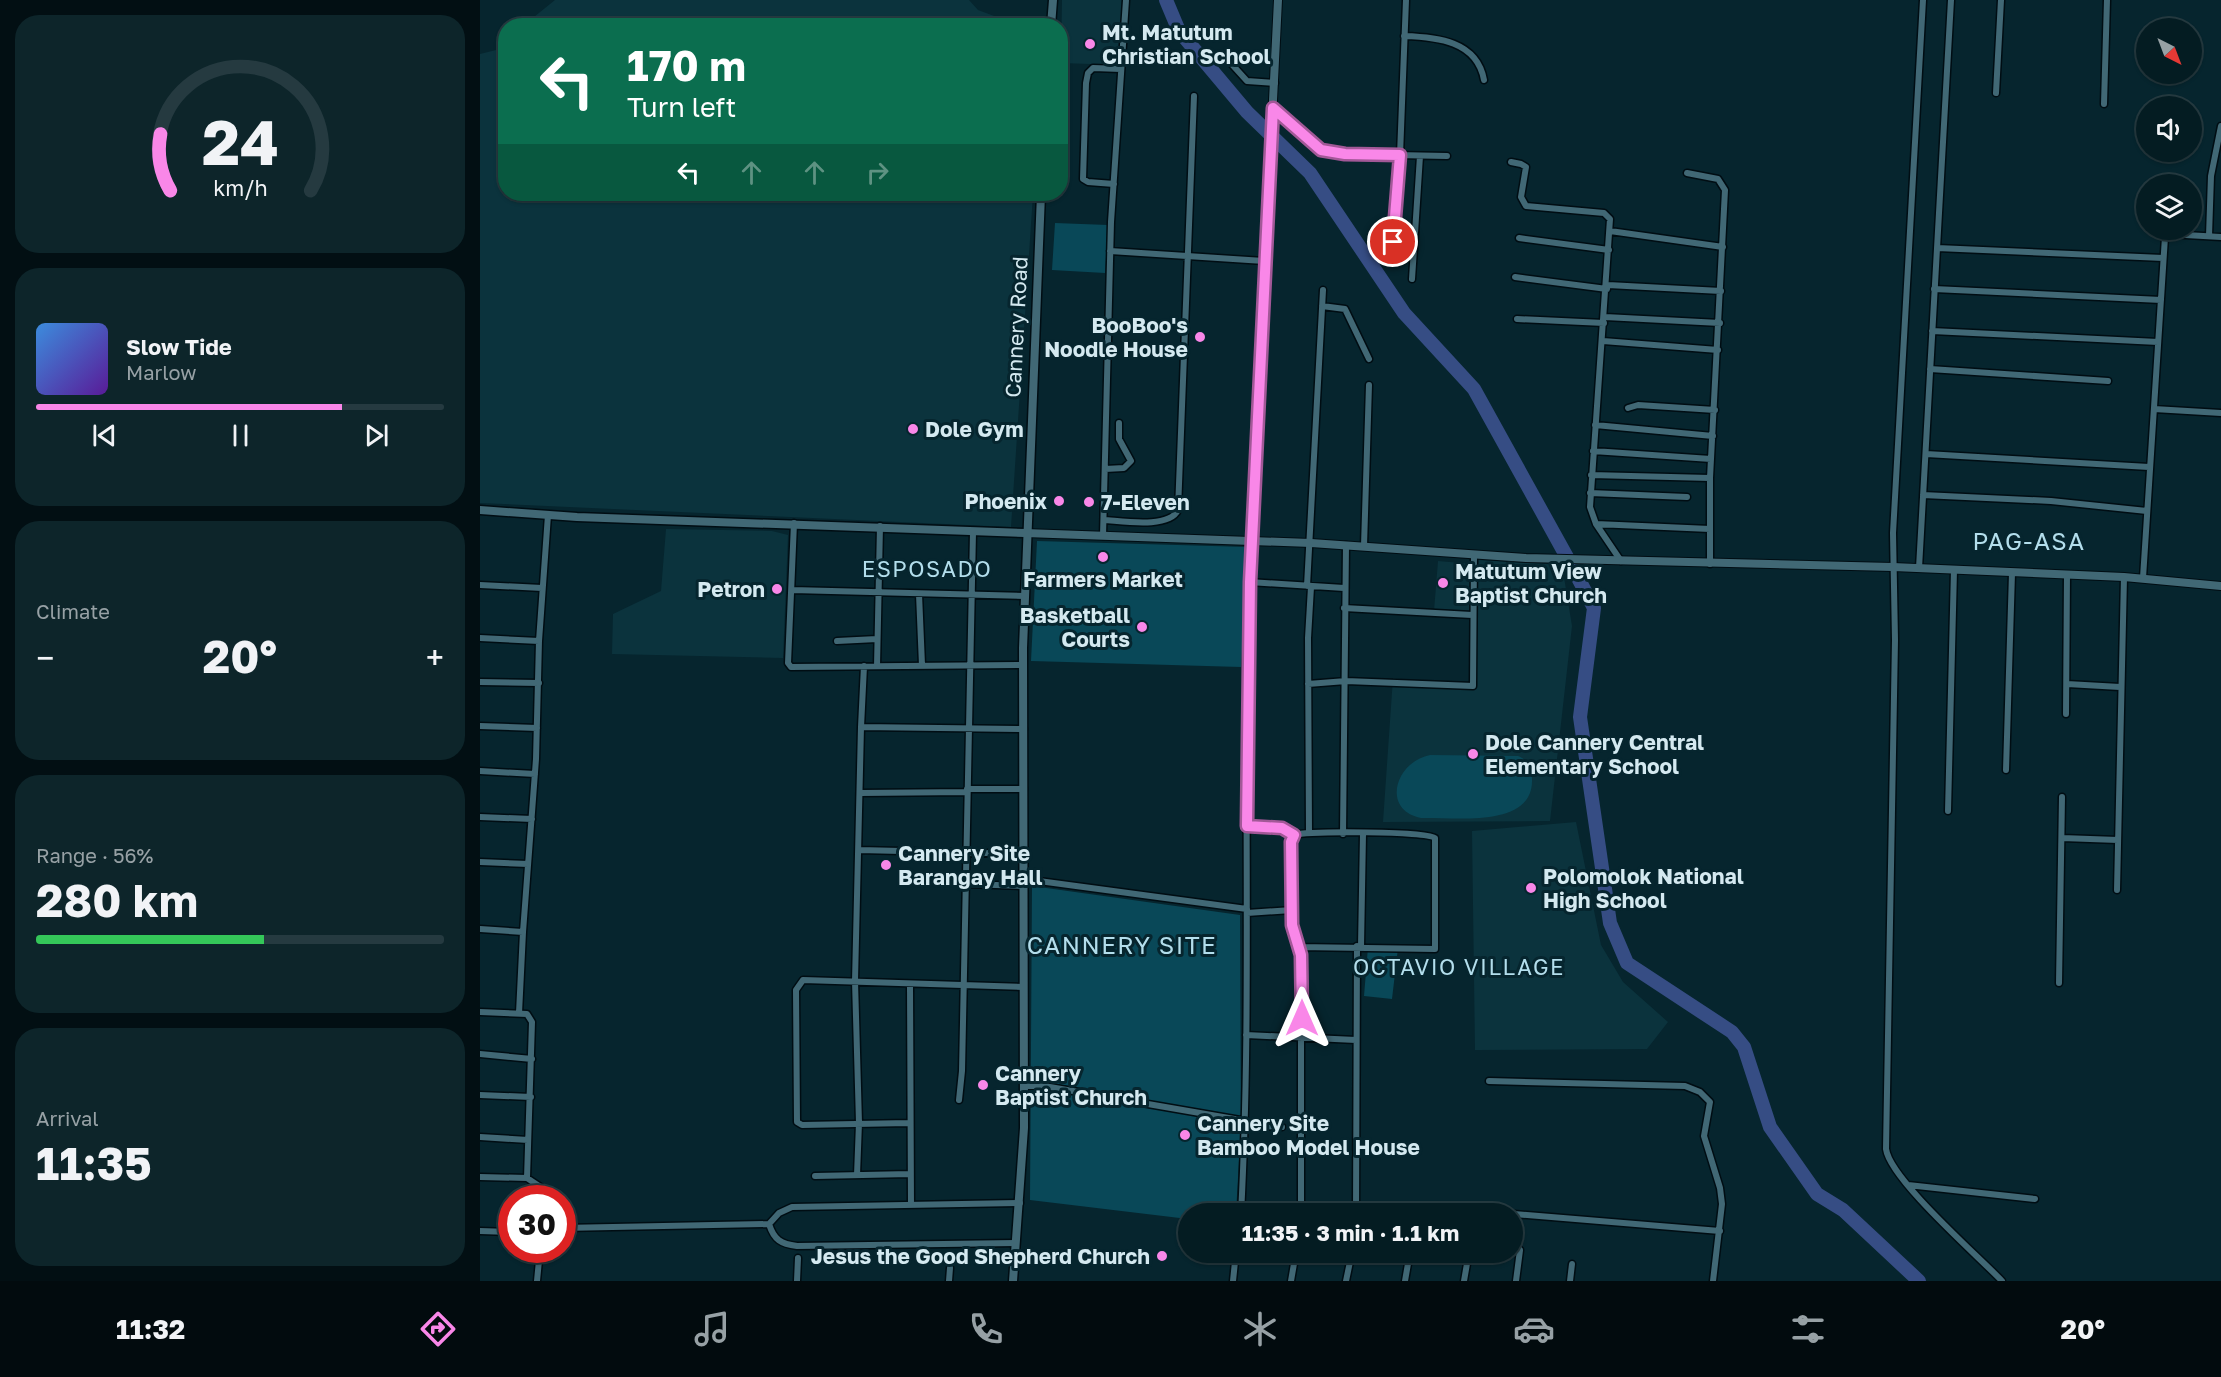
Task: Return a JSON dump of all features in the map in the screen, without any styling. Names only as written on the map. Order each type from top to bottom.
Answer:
[{"type":"main road","points":[[1052,18],[1053,0]]},
{"type":"main road","name":"Cannery Road","points":[[1013,1281],[1020,1203],[1025,1086],[1022,665],[1025,533],[1041,201]]},
{"type":"main road","points":[[480,510],[548,515],[1025,533]]},
{"type":"street","points":[[1103,536],[1110,251],[1126,0]]},
{"type":"street","points":[[1242,1203],[1246,1123],[1251,541],[1278,0]]},
{"type":"street","points":[[1393,242],[1400,155],[1406,0]]},
{"type":"street","points":[[1923,0],[1893,567],[1895,640],[1886,1149],[1889,1161],[1907,1184],[2002,1281]]},
{"type":"street","points":[[1919,568],[1951,0]]},
{"type":"street","points":[[1996,93],[2001,0]]},
{"type":"street","points":[[2104,104],[2107,0]]},
{"type":"street","points":[[1404,36],[1434,37],[1457,44],[1480,66],[1484,80]]},
{"type":"street","points":[[1227,59],[1247,81],[1275,83]]},
{"type":"street","points":[[1114,184],[1088,182],[1083,179],[1086,83],[1088,73],[1094,67],[1121,69]]},
{"type":"street","points":[[1104,520],[1156,522],[1171,518],[1178,510],[1194,96]]},
{"type":"street","points":[[1273,108],[1321,150],[1345,154],[1447,156]]},
{"type":"street","points":[[2208,236],[2211,176],[2221,126]]},
{"type":"street","points":[[1412,279],[1420,156]]},
{"type":"street","points":[[1511,162],[1526,167],[1521,197],[1523,204],[1532,207],[1604,213],[1610,219],[1605,320],[1590,493],[1591,515],[1621,561]]},
{"type":"street","points":[[1687,173],[1710,176],[1723,183],[1725,203],[1710,478],[1710,564]]},
{"type":"street","points":[[1610,231],[1723,247]]},
{"type":"street","points":[[2143,578],[2163,258],[2167,234],[2221,237]]},
{"type":"street","points":[[1520,238],[1609,250]]},
{"type":"street","points":[[1937,248],[2163,258]]},
{"type":"street","points":[[1110,251],[1264,261]]},
{"type":"street","points":[[1515,277],[1607,287],[1721,291]]},
{"type":"street","points":[[1935,289],[2161,300]]},
{"type":"street","points":[[1309,833],[1308,684],[1312,449],[1323,291]]},
{"type":"street","points":[[1322,306],[1345,309],[1369,359]]},
{"type":"street","points":[[1517,319],[1720,322]]},
{"type":"street","points":[[1932,330],[2158,342]]},
{"type":"street","points":[[1603,341],[1718,350]]},
{"type":"street","points":[[1930,369],[2108,381]]},
{"type":"street","points":[[1364,546],[1369,385]]},
{"type":"street","points":[[1628,408],[1638,405],[1715,410]]},
{"type":"street","points":[[2154,410],[2221,413]]},
{"type":"street","points":[[1105,469],[1124,468],[1131,461],[1119,439],[1119,423]]},
{"type":"street","points":[[1595,425],[1713,436]]},
{"type":"street","points":[[1593,451],[1712,459]]},
{"type":"street","points":[[1926,454],[2149,468]]},
{"type":"street","points":[[1591,475],[1710,478]]},
{"type":"street","points":[[1590,493],[1688,497]]},
{"type":"street","points":[[1923,495],[2051,501],[2147,510]]},
{"type":"street","points":[[519,1013],[535,774],[539,640],[548,515]]},
{"type":"street","points":[[794,523],[789,665],[810,668],[1022,665]]},
{"type":"street","points":[[1596,524],[1710,530]]},
{"type":"street","points":[[877,666],[880,526]]},
{"type":"street","points":[[959,1100],[962,1071],[974,532]]},
{"type":"street","points":[[1025,533],[1311,543],[1474,556],[1710,564],[1893,567],[2124,577],[2221,586]]},
{"type":"street","points":[[1343,834],[1346,545]]},
{"type":"street","points":[[1308,684],[1346,681],[1473,686],[1474,556]]},
{"type":"street","points":[[1948,811],[1954,570]]},
{"type":"street","points":[[2006,770],[2012,573]]},
{"type":"street","points":[[2066,714],[2067,575]]},
{"type":"street","points":[[2117,890],[2124,577]]},
{"type":"street","points":[[1250,582],[1344,588]]},
{"type":"street","points":[[480,585],[542,588]]},
{"type":"street","points":[[792,590],[1024,596]]},
{"type":"street","points":[[919,594],[922,665]]},
{"type":"street","points":[[1344,608],[1473,615]]},
{"type":"street","points":[[480,638],[539,640]]},
{"type":"street","points":[[837,641],[877,639]]},
{"type":"street","points":[[857,1175],[859,1123],[855,981],[864,666]]},
{"type":"street","points":[[480,682],[539,683]]},
{"type":"street","points":[[2067,684],[2120,687]]},
{"type":"street","points":[[480,726],[537,728]]},
{"type":"street","points":[[861,727],[1024,729]]},
{"type":"street","points":[[480,771],[535,774]]},
{"type":"street","points":[[860,793],[1024,789]]},
{"type":"street","points":[[2059,983],[2062,797]]},
{"type":"street","points":[[480,817],[532,819]]},
{"type":"street","points":[[1247,826],[1282,828],[1294,835],[1309,833],[1429,834],[1435,838],[1435,948],[1298,946]]},
{"type":"street","points":[[1356,1203],[1356,1040],[1363,834]]},
{"type":"street","points":[[1294,835],[1291,842],[1292,910],[1301,959],[1301,1203]]},
{"type":"street","points":[[2062,838],[2118,840]]},
{"type":"street","points":[[859,850],[1024,854]]},
{"type":"street","points":[[480,862],[528,864]]},
{"type":"street","points":[[966,884],[1024,883],[1247,911],[1292,910]]},
{"type":"street","points":[[480,930],[523,932]]},
{"type":"street","points":[[909,1123],[802,1125],[796,1119],[797,985],[803,980],[963,987],[1024,987]]},
{"type":"street","points":[[910,985],[911,1204]]},
{"type":"street","points":[[480,1012],[519,1013],[530,1016],[532,1022],[527,1178]]},
{"type":"street","points":[[1246,1035],[1356,1040]]},
{"type":"street","points":[[480,1054],[532,1059]]},
{"type":"street","points":[[1489,1081],[1647,1083],[1685,1086],[1700,1092],[1710,1102],[1704,1136],[1720,1188],[1720,1231],[1713,1281]]},
{"type":"street","points":[[1025,1086],[1044,1086],[1246,1123],[1282,1127]]},
{"type":"street","points":[[480,1095],[531,1097]]},
{"type":"street","points":[[480,1137],[528,1140]]},
{"type":"street","points":[[815,1176],[910,1174]]},
{"type":"street","points":[[480,1177],[527,1178],[538,1185]]},
{"type":"street","points":[[1907,1184],[2036,1199]]},
{"type":"street","points":[[576,1228],[769,1224],[779,1213],[792,1207],[1020,1203]]},
{"type":"street","points":[[1523,1215],[1720,1231]]},
{"type":"street","points":[[769,1224],[774,1237],[779,1242],[797,1246],[1016,1243]]},
{"type":"street","points":[[480,1231],[498,1232]]},
{"type":"street","points":[[797,1281],[798,1258]]},
{"type":"street","points":[[537,1281],[539,1263]]},
{"type":"street","points":[[1233,1281],[1235,1263]]},
{"type":"street","points":[[1292,1281],[1294,1263]]},
{"type":"street","points":[[1346,1281],[1350,1263]]},
{"type":"street","points":[[1405,1281],[1408,1263]]},
{"type":"street","points":[[1464,1281],[1467,1263]]},
{"type":"street","points":[[1516,1281],[1518,1263]]},
{"type":"street","points":[[1570,1281],[1572,1264]]},
{"type":"street","points":[[949,1281],[950,1268]]},
{"type":"shaded area","points":[[555,0],[969,0],[978,10],[1000,18],[533,18]]},
{"type":"shaded area","name":"Mt. Matutum Christian School","points":[[1062,0],[1123,0],[1119,65],[1068,63],[1068,18],[1062,18]]},
{"type":"shaded area","points":[[498,48],[498,201],[1033,201],[1011,527],[480,503],[480,54]]},
{"type":"shaded area","points":[[1055,223],[1108,225],[1105,273],[1052,270]]},
{"type":"shaded area","points":[[666,529],[772,531],[788,535],[783,658],[612,654],[613,614],[661,591]]},
{"type":"shaded area","points":[[1037,541],[1248,547],[1241,667],[1031,661]]},
{"type":"shaded area","name":"Dole Cannery Central Elementary School","points":[[1478,560],[1562,565],[1572,626],[1550,821],[1383,822],[1393,678],[1473,687]]},
{"type":"shaded area","points":[[1438,561],[1472,564],[1471,613],[1434,611]]},
{"type":"shaded area","points":[[1430,755],[1518,756],[1527,762],[1531,771],[1529,795],[1520,806],[1490,817],[1421,818],[1408,813],[1401,806],[1397,796],[1397,786],[1408,767],[1418,759]]},
{"type":"shaded area","name":"Polomolok National High School","points":[[1576,822],[1601,945],[1623,982],[1668,1022],[1647,1049],[1475,1050],[1472,831]]},
{"type":"shaded area","points":[[1032,886],[1240,915],[1241,1125],[1237,1203],[1178,1203],[1178,1218],[1030,1200]]},
{"type":"shaded area","points":[[1368,947],[1398,948],[1392,999],[1364,996]]},
{"type":"waterway","points":[[1166,0],[1179,31],[1247,112],[1310,173],[1404,313],[1474,389],[1594,608],[1580,717],[1610,923],[1627,963],[1732,1032],[1744,1047],[1770,1127],[1817,1194],[1843,1210],[1919,1281]]},
{"type":"place","name":"Mt. Matutum Christian School","points":[[1090,44]]},
{"type":"place","name":"BooBoo's Noodle House","points":[[1200,337]]},
{"type":"place","name":"Dole Gym","points":[[913,429]]},
{"type":"place","name":"Phoenix","points":[[1059,501]]},
{"type":"place","name":"7-Eleven","points":[[1089,502]]},
{"type":"place","name":"Farmers Market","points":[[1103,557]]},
{"type":"place","name":"Matutum View Baptist Church","points":[[1443,583]]},
{"type":"place","name":"Petron","points":[[777,589]]},
{"type":"place","name":"Basketball Courts","points":[[1142,627]]},
{"type":"place","name":"Dole Cannery Central Elementary School","points":[[1473,754]]},
{"type":"place","name":"Cannery Site Barangay Hall","points":[[886,865]]},
{"type":"place","name":"Polomolok National High School","points":[[1531,888]]},
{"type":"place","name":"Cannery Baptist Church","points":[[983,1085]]},
{"type":"place","name":"Cannery Site Bamboo Model House","points":[[1185,1135]]},
{"type":"place","name":"Jesus the Good Shepherd Church","points":[[1162,1256]]},
{"type":"district","name":"PAG-ASA","points":[[2029,540]]},
{"type":"district","name":"ESPOSADO","points":[[927,568]]},
{"type":"district","name":"CANNERY SITE","points":[[1122,944]]},
{"type":"district","name":"OCTAVIO VILLAGE","points":[[1459,966]]},
{"type":"route","points":[[1302,1018],[1301,955],[1292,925],[1291,837],[1294,835],[1282,828],[1247,826],[1247,669],[1250,582],[1273,108],[1321,150],[1345,154],[1400,155],[1393,242]]}]
